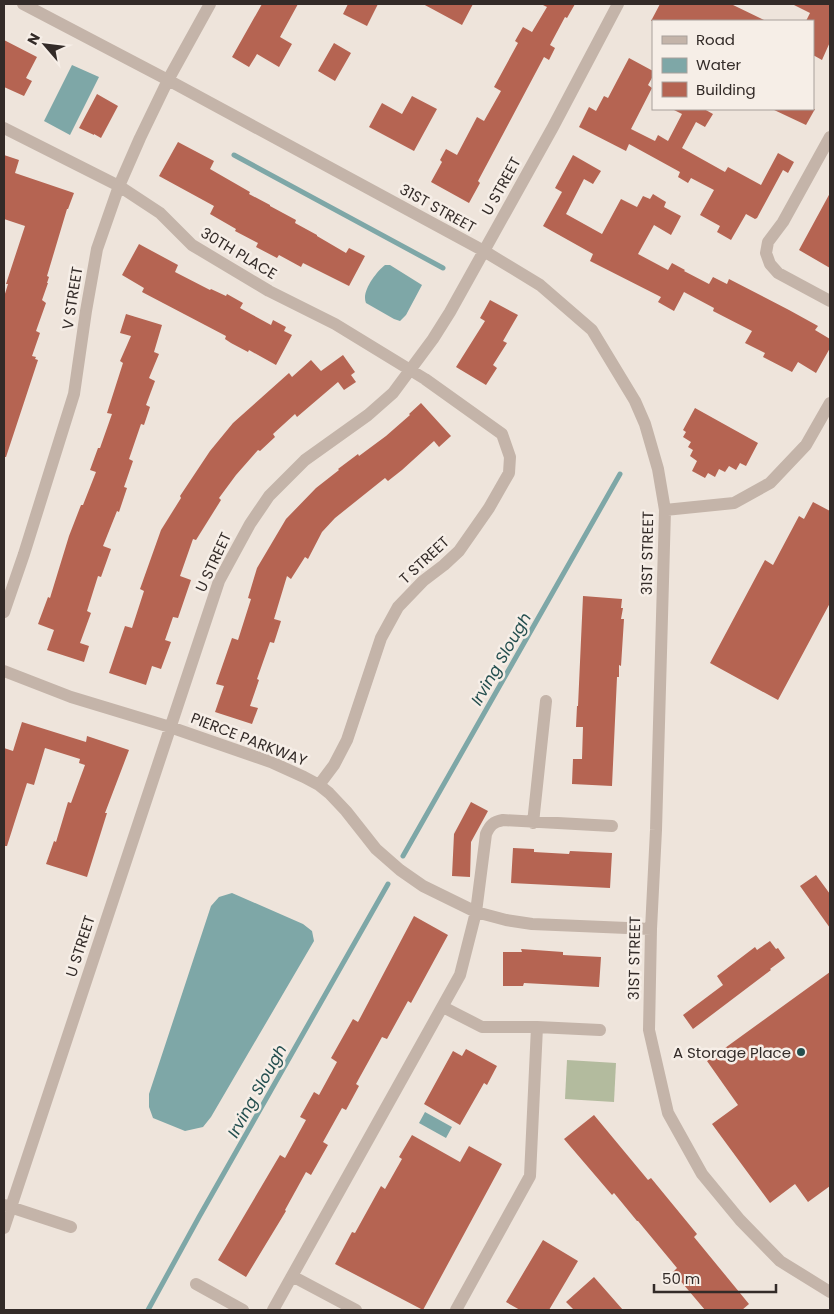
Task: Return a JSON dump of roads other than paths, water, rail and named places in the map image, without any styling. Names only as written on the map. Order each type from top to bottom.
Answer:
[{"type":"street","name":"31ST STREET","points":[[22,4],[168,80],[484,251],[540,285],[592,330],[630,393],[645,424],[658,469],[665,510],[649,1030],[668,1113],[702,1174],[740,1220],[780,1260],[830,1292]]},
{"type":"street","name":"V STREET","points":[[4,612],[74,394],[97,249],[119,186],[140,138],[168,80],[210,4]]},
{"type":"street","name":"U STREET","points":[[4,1228],[7,1206],[219,581],[246,531],[269,496],[305,460],[368,415],[393,393],[433,339],[445,321],[553,127],[618,4]]},
{"type":"street","name":"30TH PLACE","points":[[4,128],[119,186],[160,213],[192,245],[269,291],[335,324],[410,369]]},
{"type":"street","points":[[830,137],[784,222],[768,242],[766,253],[770,264],[778,273],[830,301]]},
{"type":"street","name":"T STREET","points":[[319,785],[334,765],[347,740],[381,638],[398,606],[423,581],[459,551],[489,508],[509,473],[510,456],[502,434],[410,369]]},
{"type":"street","points":[[665,510],[734,503],[770,483],[806,445],[830,403]]},
{"type":"street","name":"PIERCE PARKWAY","points":[[4,672],[71,697],[271,762],[319,785],[346,811],[376,850],[400,870],[423,886],[476,912],[506,920],[532,924],[651,929]]},
{"type":"street","points":[[533,823],[546,701]]},
{"type":"street","points":[[274,1310],[460,975],[476,912],[486,834],[489,827],[495,821],[503,820],[612,826]]},
{"type":"street","points":[[442,1007],[482,1027],[600,1030]]},
{"type":"street","points":[[456,1310],[530,1176],[537,1027]]},
{"type":"street","points":[[7,1206],[71,1227]]},
{"type":"street","points":[[292,1276],[356,1310]]},
{"type":"street","points":[[196,1284],[243,1310]]},
{"type":"water","points":[[72,65],[99,77],[70,135],[44,121]]},
{"type":"water","points":[[385,265],[390,265],[422,285],[406,315],[400,321],[366,303],[367,288]]},
{"type":"water","points":[[232,893],[303,924],[312,931],[314,941],[211,1117],[203,1127],[185,1131],[153,1118],[149,1107],[149,1094],[211,906],[219,897]]},
{"type":"water","points":[[425,1112],[452,1127],[446,1138],[419,1123]]},
{"type":"waterway","points":[[234,155],[443,268]]},
{"type":"waterway","name":"Irving Slough","points":[[403,856],[620,474]]},
{"type":"waterway","name":"Irving Slough","points":[[148,1310],[388,884]]},
{"type":"place","name":"A Storage Place","points":[[801,1052]]}]
